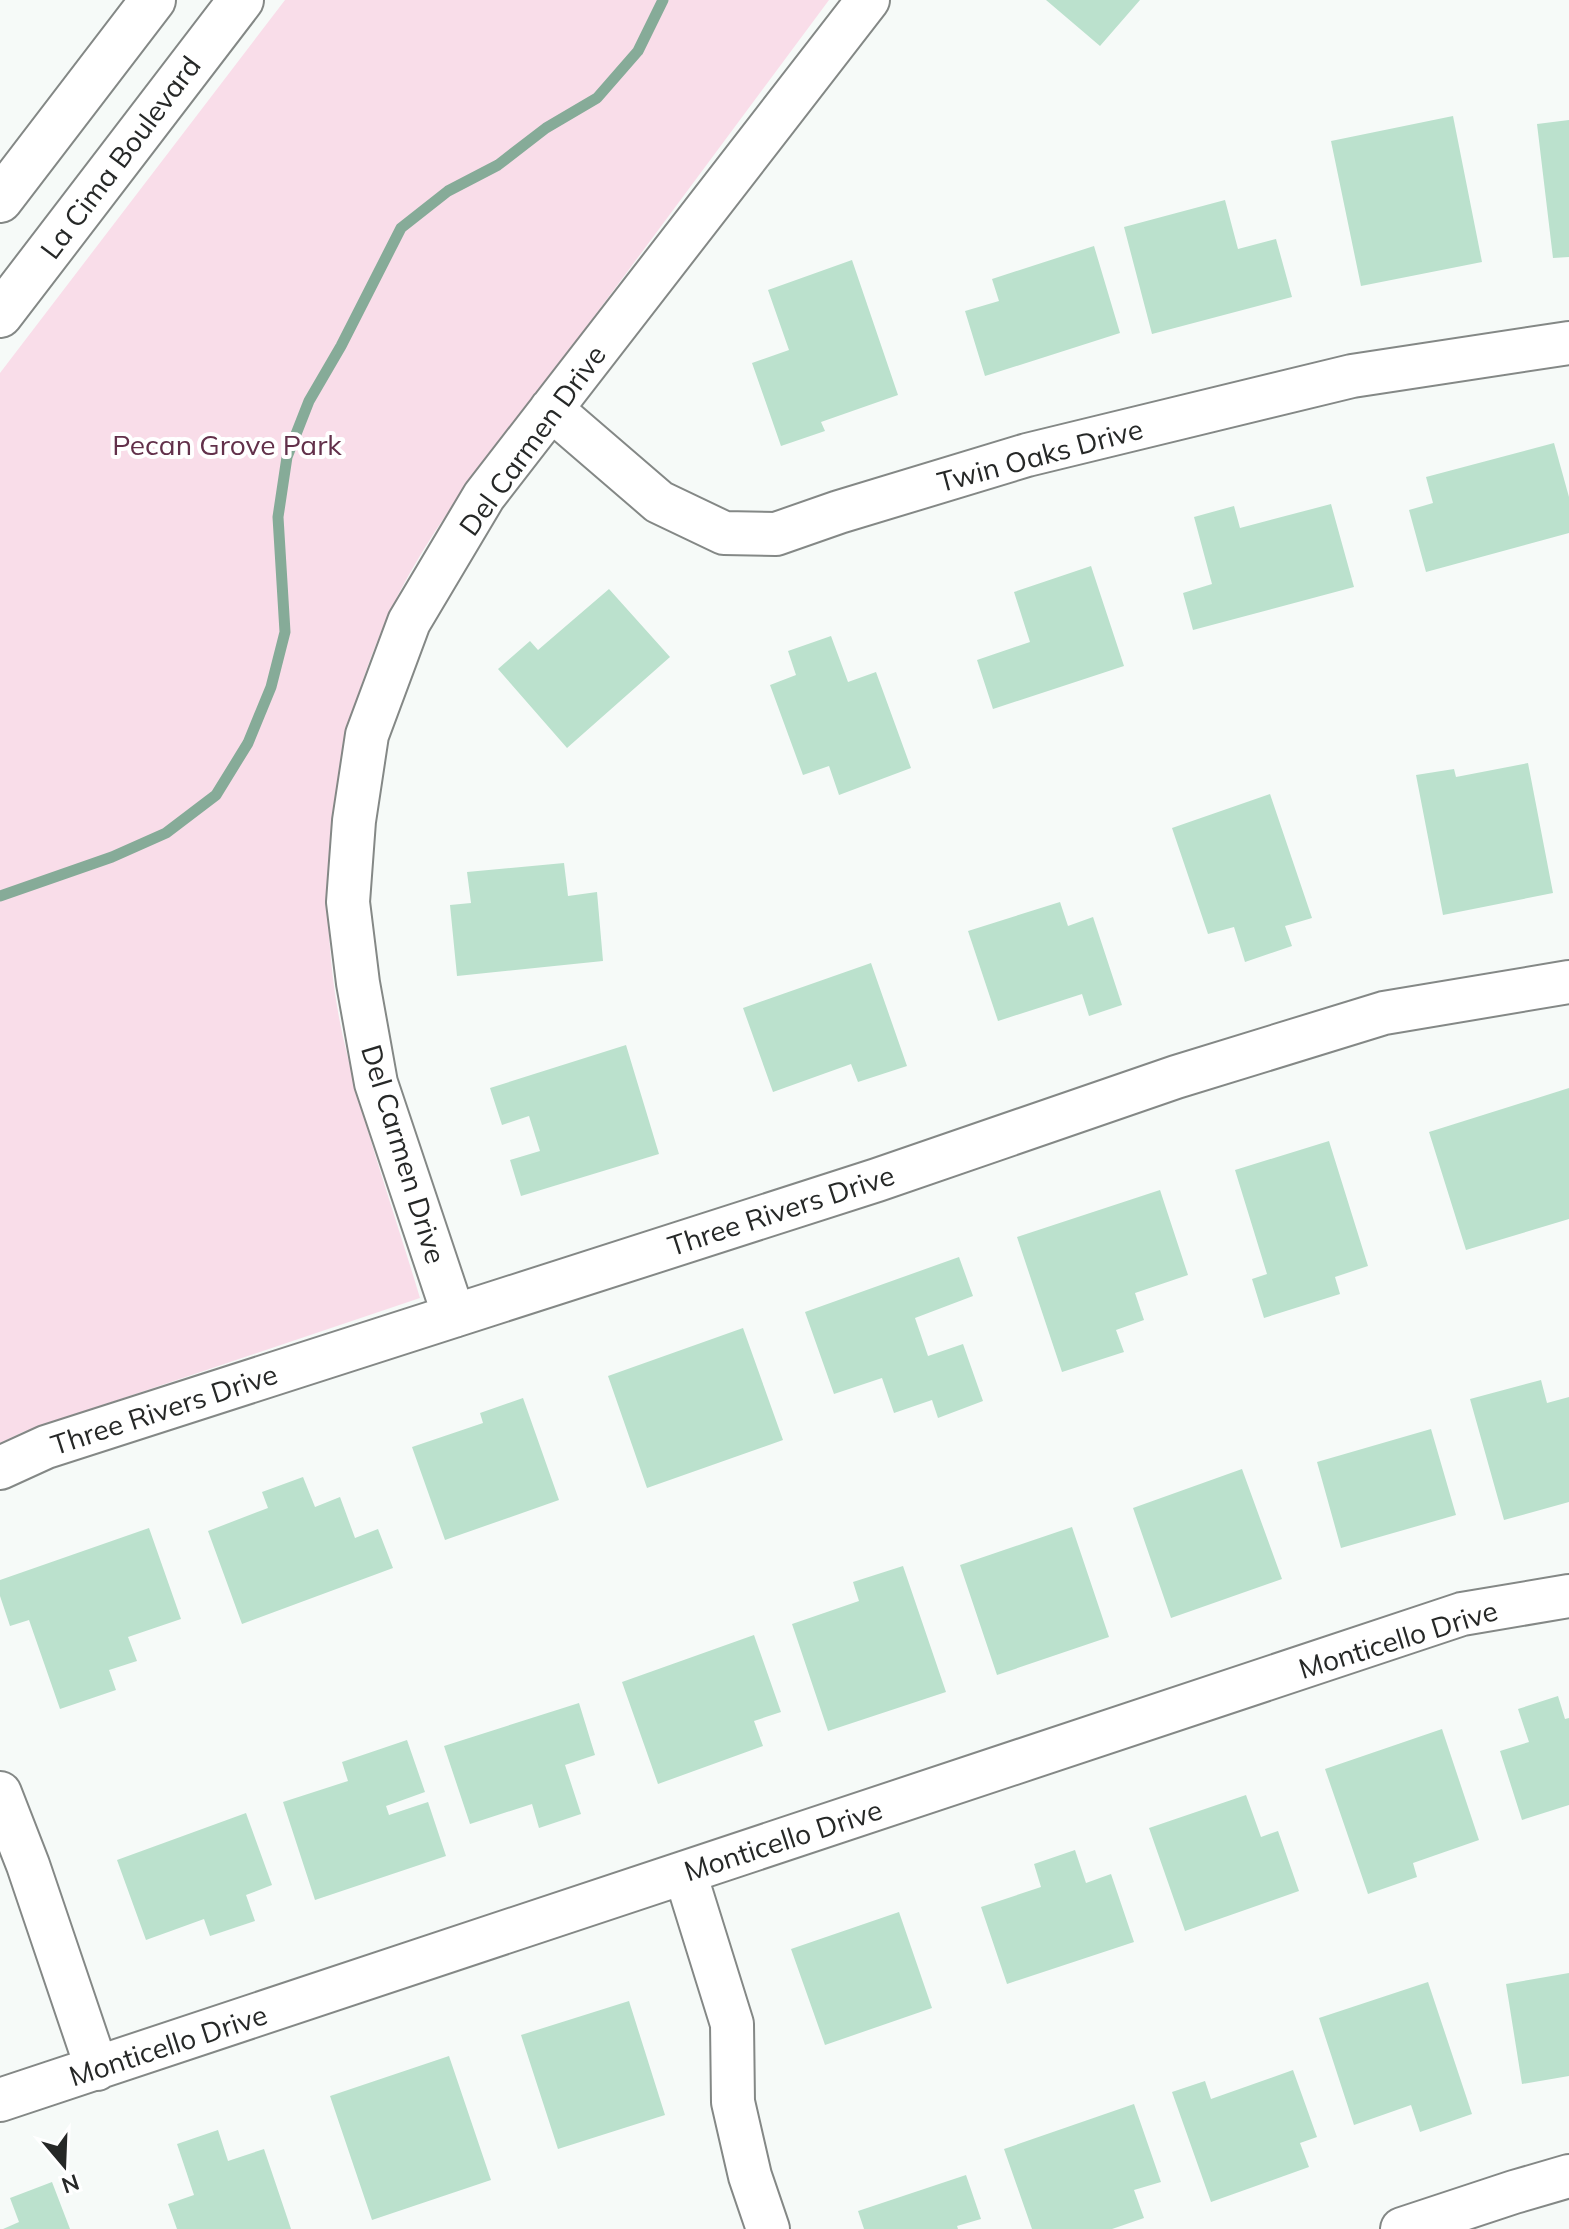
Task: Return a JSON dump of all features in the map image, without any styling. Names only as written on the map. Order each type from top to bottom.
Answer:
[{"type":"street","points":[[0,200],[153,0]]},
{"type":"street","name":"La Cima Boulevard","points":[[0,315],[241,0]]},
{"type":"street","name":"Del Carmen Drive","points":[[454,1316],[376,1083],[358,983],[348,902],[354,821],[367,735],[409,622],[484,496],[868,0]]},
{"type":"street","name":"Twin Oaks Drive","points":[[551,409],[659,502],[724,533],[776,534],[1027,455],[1352,376],[1569,343]]},
{"type":"street","name":"Three Rivers Drive","points":[[0,1468],[46,1447],[877,1180],[1176,1077],[1384,1013],[1569,982]]},
{"type":"street","name":"Monticello Drive","points":[[0,2100],[1462,1614],[1569,1596]]},
{"type":"street","points":[[0,1793],[28,1865],[97,2069]]},
{"type":"street","points":[[685,1873],[732,2024],[733,2102],[750,2176],[768,2229]]},
{"type":"street","points":[[1402,2229],[1569,2176]]},
{"type":"green space","name":"Pecan Grove Park","points":[[285,0],[829,0],[443,520],[398,595],[375,646],[357,700],[333,812],[329,925],[333,982],[360,1103],[420,1298],[23,1432],[0,1443],[0,373]]},
{"type":"building","points":[[1046,0],[1140,0],[1100,46]]},
{"type":"building","points":[[1453,116],[1482,262],[1361,286],[1331,141]]},
{"type":"building","points":[[1569,120],[1569,257],[1553,258],[1537,124]]},
{"type":"building","points":[[1225,200],[1238,249],[1276,239],[1292,297],[1152,334],[1124,227]]},
{"type":"building","points":[[1094,246],[1120,333],[985,376],[965,311],[999,301],[992,279]]},
{"type":"building","points":[[852,260],[898,395],[821,422],[825,431],[781,446],[752,363],[789,350],[768,290]]},
{"type":"building","points":[[1554,443],[1569,497],[1569,533],[1426,572],[1409,510],[1433,503],[1426,477]]},
{"type":"building","points":[[1331,504],[1354,587],[1193,630],[1183,593],[1212,584],[1194,517],[1234,506],[1240,528]]},
{"type":"building","points":[[1091,566],[1124,666],[993,709],[977,660],[1030,642],[1014,592]]},
{"type":"building","points":[[609,589],[670,657],[567,748],[498,669],[530,641],[538,650]]},
{"type":"building","points":[[831,636],[848,682],[876,672],[911,768],[839,795],[829,766],[803,775],[770,685],[796,675],[788,651]]},
{"type":"building","points":[[1528,763],[1553,893],[1443,915],[1416,775],[1454,769],[1456,777]]},
{"type":"building","points":[[1270,794],[1312,918],[1285,926],[1292,946],[1245,962],[1234,927],[1208,934],[1172,828]]},
{"type":"building","points":[[564,863],[568,896],[597,892],[603,961],[457,976],[450,905],[471,903],[467,872]]},
{"type":"building","points":[[1060,902],[1068,926],[1093,917],[1122,1005],[1089,1016],[1082,994],[998,1021],[968,931]]},
{"type":"building","points":[[871,963],[907,1066],[858,1082],[851,1064],[773,1092],[743,1008]]},
{"type":"building","points":[[626,1045],[659,1154],[521,1196],[510,1160],[540,1151],[529,1116],[502,1125],[490,1088]]},
{"type":"building","points":[[1569,1088],[1569,1219],[1466,1250],[1429,1132]]},
{"type":"building","points":[[1329,1141],[1368,1266],[1335,1277],[1340,1294],[1264,1318],[1252,1279],[1267,1274],[1235,1170]]},
{"type":"building","points":[[1160,1190],[1188,1275],[1135,1293],[1144,1320],[1116,1330],[1124,1352],[1062,1372],[1017,1237]]},
{"type":"building","points":[[959,1257],[973,1296],[915,1318],[928,1356],[963,1344],[983,1401],[938,1418],[932,1400],[894,1413],[882,1378],[834,1394],[805,1312]]},
{"type":"building","points":[[743,1328],[783,1440],[647,1488],[608,1376]]},
{"type":"building","points":[[1541,1380],[1547,1403],[1569,1397],[1569,1502],[1504,1520],[1470,1399]]},
{"type":"building","points":[[523,1398],[559,1500],[445,1540],[412,1447],[483,1423],[480,1413]]},
{"type":"building","points":[[1431,1429],[1456,1515],[1341,1548],[1317,1462]]},
{"type":"building","points":[[1242,1469],[1282,1579],[1171,1618],[1133,1508]]},
{"type":"building","points":[[303,1477],[315,1507],[340,1497],[355,1538],[378,1529],[393,1568],[242,1624],[208,1531],[268,1508],[262,1492]]},
{"type":"building","points":[[1072,1527],[1109,1637],[997,1675],[960,1565]]},
{"type":"building","points":[[149,1528],[181,1619],[128,1637],[137,1661],[109,1670],[116,1690],[60,1709],[29,1620],[10,1626],[0,1596],[0,1580]]},
{"type":"building","points":[[903,1566],[946,1692],[828,1731],[792,1624],[859,1601],[853,1582]]},
{"type":"building","points":[[754,1635],[781,1712],[754,1721],[763,1746],[658,1784],[622,1682]]},
{"type":"building","points":[[1558,1696],[1565,1719],[1569,1718],[1569,1805],[1522,1820],[1500,1751],[1529,1742],[1518,1709]]},
{"type":"building","points":[[579,1703],[595,1755],[565,1765],[581,1814],[539,1828],[532,1804],[470,1824],[444,1746]]},
{"type":"building","points":[[1442,1729],[1479,1840],[1413,1863],[1417,1877],[1368,1894],[1325,1769]]},
{"type":"building","points":[[407,1740],[425,1792],[386,1806],[389,1815],[428,1802],[446,1856],[315,1900],[283,1802],[348,1781],[342,1762]]},
{"type":"building","points":[[1246,1795],[1261,1837],[1278,1831],[1299,1891],[1185,1931],[1149,1828]]},
{"type":"building","points":[[246,1813],[272,1885],[246,1895],[255,1921],[210,1936],[204,1919],[146,1940],[117,1860]]},
{"type":"building","points":[[1075,1850],[1086,1883],[1111,1874],[1134,1942],[1007,1984],[981,1907],[1041,1887],[1034,1864]]},
{"type":"building","points":[[899,1912],[932,2008],[825,2045],[791,1949]]},
{"type":"building","points":[[1569,1973],[1569,2076],[1522,2084],[1506,1984]]},
{"type":"building","points":[[1428,1982],[1472,2114],[1420,2132],[1411,2105],[1354,2125],[1319,2018]]},
{"type":"building","points":[[629,2001],[665,2115],[558,2149],[521,2035]]},
{"type":"building","points":[[449,2056],[491,2180],[372,2220],[330,2096]]},
{"type":"building","points":[[1293,2070],[1317,2137],[1300,2143],[1309,2167],[1211,2202],[1172,2092],[1205,2081],[1211,2099]]},
{"type":"building","points":[[1134,2104],[1161,2182],[1134,2190],[1144,2218],[1112,2229],[1032,2229],[1004,2149]]},
{"type":"building","points":[[218,2130],[228,2161],[264,2149],[291,2229],[177,2229],[168,2204],[194,2195],[177,2144]]},
{"type":"building","points":[[966,2175],[981,2219],[957,2226],[958,2229],[864,2229],[858,2211]]},
{"type":"building","points":[[52,2182],[70,2229],[3,2229],[19,2222],[10,2198]]},
{"type":"waterway","points":[[0,896],[112,857],[166,833],[216,795],[248,743],[271,687],[285,632],[278,517],[287,457],[309,401],[341,346],[401,228],[448,191],[498,165],[546,128],[597,98],[638,51],[663,0]]}]
